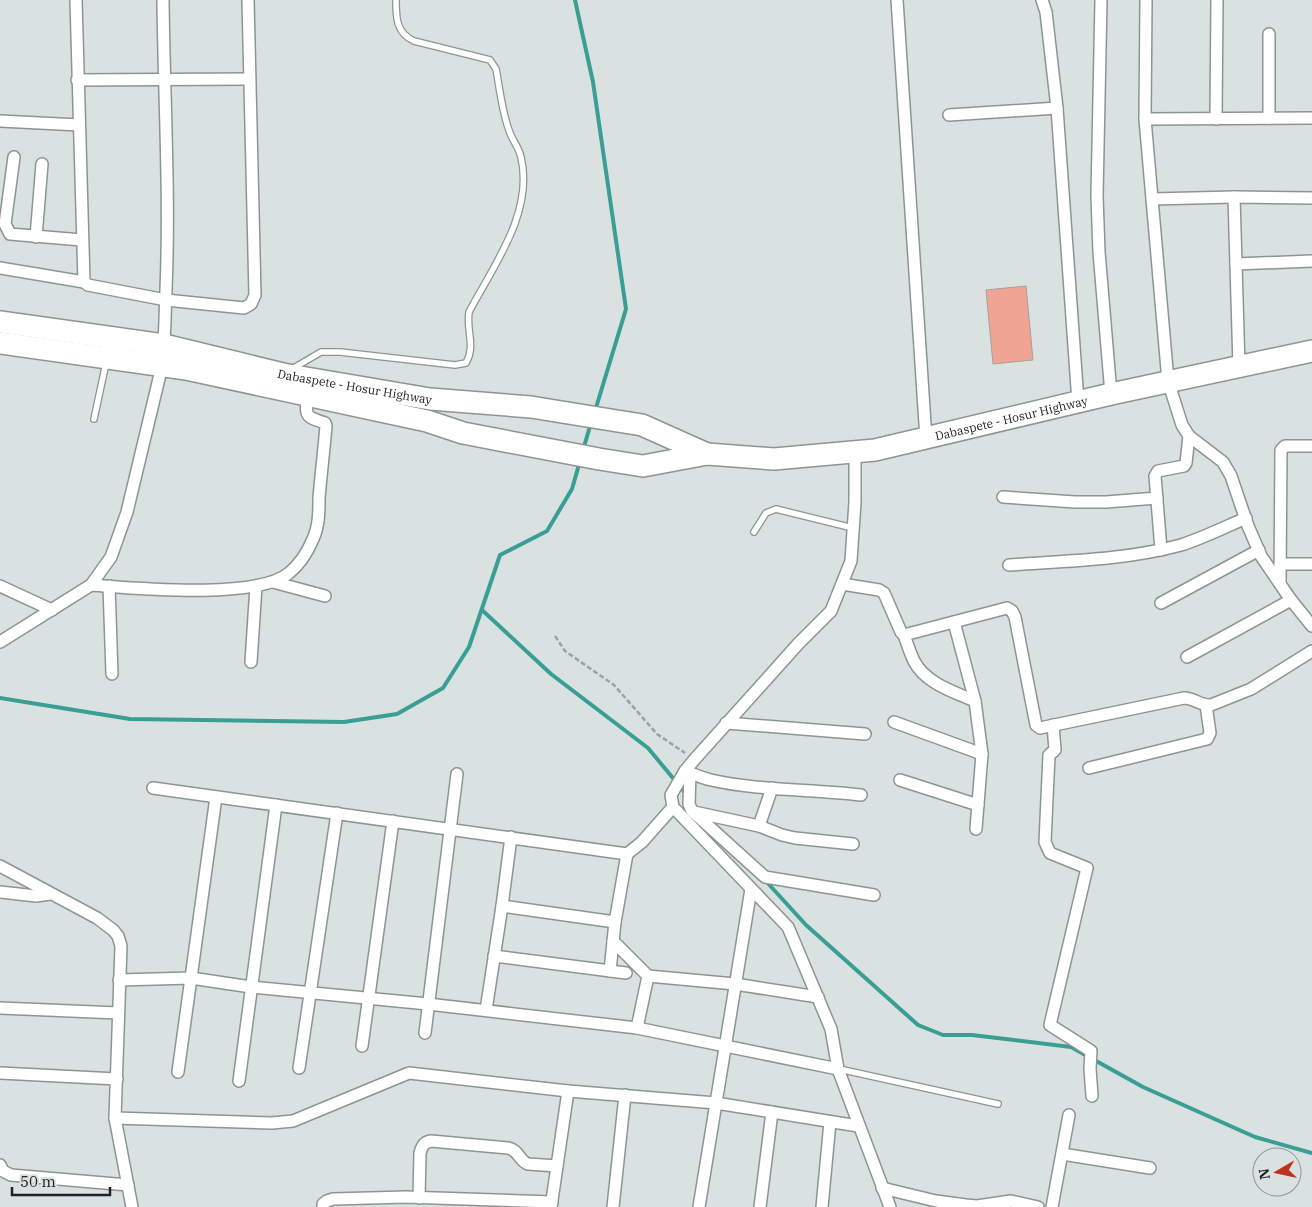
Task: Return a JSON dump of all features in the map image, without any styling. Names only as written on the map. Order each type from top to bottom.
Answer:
[{"type":"highway","name":"Dabaspete - Hosur Highway","points":[[0,322],[163,355],[430,399],[531,407],[642,425],[707,454]]},
{"type":"highway","points":[[0,343],[107,358],[163,355]]},
{"type":"highway","name":"Dabaspete - Hosur Highway","points":[[163,355],[227,377],[427,421],[463,433],[643,466],[707,454],[774,459],[874,450],[1168,381],[1312,351]]},
{"type":"highway","points":[[427,421],[430,399]]},
{"type":"street","points":[[76,0],[84,282]]},
{"type":"street","points":[[0,642],[91,585],[111,557],[127,512],[163,355],[168,231],[163,0]]},
{"type":"street","points":[[0,268],[84,282],[88,285],[166,300],[244,308],[251,304],[255,295],[248,0]]},
{"type":"street","points":[[897,0],[926,439]]},
{"type":"street","points":[[1042,0],[1046,12],[1057,108],[1078,402]]},
{"type":"street","points":[[1101,0],[1098,215],[1099,252],[1111,394]]},
{"type":"street","points":[[1146,0],[1145,119],[1168,381],[1182,425],[1189,436],[1223,462],[1231,476],[1259,550],[1292,600],[1312,626]]},
{"type":"street","points":[[1216,119],[1217,0]]},
{"type":"street","points":[[1269,34],[1269,118]]},
{"type":"street","points":[[77,80],[249,79]]},
{"type":"street","points":[[949,115],[1057,108]]},
{"type":"street","points":[[1145,119],[1312,118]]},
{"type":"street","points":[[0,120],[79,125]]},
{"type":"street","points":[[14,157],[6,224],[10,234],[82,240]]},
{"type":"street","points":[[36,237],[42,164]]},
{"type":"street","points":[[1234,197],[1239,366]]},
{"type":"street","points":[[1152,199],[1312,198]]},
{"type":"street","points":[[1236,264],[1312,261]]},
{"type":"street","points":[[91,585],[203,591],[256,586],[274,582],[289,573],[304,556],[314,538],[319,518],[326,426],[325,423],[309,418],[307,415],[307,395]]},
{"type":"street","points":[[1162,550],[1156,476],[1158,472],[1184,466],[1189,436]]},
{"type":"street","points":[[1280,582],[1281,450],[1285,446],[1312,446]]},
{"type":"street","points":[[610,971],[612,941],[628,854],[642,842],[672,801],[694,760],[798,644],[831,611],[851,561],[855,452]]},
{"type":"street","points":[[1003,497],[1075,502],[1157,498]]},
{"type":"street","points":[[1009,565],[1112,557],[1162,550],[1184,544],[1246,518]]},
{"type":"street","points":[[1161,603],[1259,550]]},
{"type":"street","points":[[1280,564],[1312,564]]},
{"type":"street","points":[[274,582],[325,596]]},
{"type":"street","points":[[842,584],[879,590],[884,593],[904,635],[914,662],[925,676],[975,701]]},
{"type":"street","points":[[0,586],[52,610]]},
{"type":"street","points":[[109,586],[112,674]]},
{"type":"street","points":[[251,662],[256,586]]},
{"type":"street","points":[[1187,657],[1292,600]]},
{"type":"street","points":[[904,635],[1007,608],[1012,610],[1015,617],[1036,725],[1040,728],[1184,698],[1190,698],[1206,705],[1251,689],[1312,651]]},
{"type":"street","points":[[954,622],[975,701],[982,754],[976,830]]},
{"type":"street","points":[[1089,768],[1207,739],[1210,733],[1206,705]]},
{"type":"street","points":[[894,722],[982,754]]},
{"type":"street","points":[[726,723],[865,734]]},
{"type":"street","points":[[1053,725],[1055,750],[1049,755],[1045,842],[1050,853],[1087,868],[1050,1025],[1091,1051],[1092,1096]]},
{"type":"street","points":[[686,773],[709,780],[749,787],[861,795]]},
{"type":"street","points":[[686,773],[689,804],[692,811],[765,877],[874,895]]},
{"type":"street","points":[[424,1033],[458,774]]},
{"type":"street","points":[[900,780],[978,805]]},
{"type":"street","points":[[153,788],[628,854]]},
{"type":"street","points":[[759,826],[772,788]]},
{"type":"street","points":[[178,1072],[216,797]]},
{"type":"street","points":[[672,801],[788,927],[831,1030],[838,1069],[890,1207]]},
{"type":"street","points":[[239,1081],[276,805]]},
{"type":"street","points":[[692,811],[759,826],[795,838],[853,844]]},
{"type":"street","points":[[299,1068],[337,813]]},
{"type":"street","points":[[362,1046],[393,821]]},
{"type":"street","points":[[486,1010],[511,838]]},
{"type":"street","points":[[0,866],[96,918],[118,936],[121,946],[115,1118],[132,1207]]},
{"type":"street","points":[[699,1207],[751,888]]},
{"type":"street","points":[[0,892],[36,896],[50,894]]},
{"type":"street","points":[[502,906],[615,922]]},
{"type":"street","points":[[612,941],[648,976],[735,984],[818,997]]},
{"type":"street","points":[[494,956],[626,973]]},
{"type":"street","points":[[637,1028],[648,976]]},
{"type":"street","points":[[119,980],[191,978],[251,987],[486,1010],[637,1028],[838,1069]]},
{"type":"street","points":[[0,1008],[118,1013]]},
{"type":"street","points":[[0,1073],[117,1079]]},
{"type":"street","points":[[115,1118],[272,1123],[293,1121],[409,1073],[568,1091],[716,1102],[858,1126]]},
{"type":"street","points":[[323,1207],[323,1204],[333,1199],[419,1198],[552,1204],[568,1091]]},
{"type":"street","points":[[614,1207],[625,1095]]},
{"type":"street","points":[[760,1207],[772,1112]]},
{"type":"street","points":[[1052,1207],[1070,1115]]},
{"type":"street","points":[[822,1207],[830,1122]]},
{"type":"street","points":[[419,1198],[420,1153],[421,1146],[426,1142],[508,1148],[517,1151],[524,1163],[557,1166]]},
{"type":"street","points":[[1062,1154],[1150,1168]]},
{"type":"street","points":[[0,1165],[3,1171],[11,1175],[128,1185]]},
{"type":"street","points":[[882,1188],[966,1206],[1011,1201],[1038,1207]]},
{"type":"lane","points":[[284,374],[321,352],[340,352],[455,365],[466,363],[471,353],[468,320],[470,312],[515,227],[525,181],[521,155],[510,133],[496,69],[490,60],[414,41],[406,37],[400,31],[396,16],[396,0]]},
{"type":"lane","points":[[94,419],[107,358]]},
{"type":"lane","points":[[754,532],[766,514],[776,509],[853,528]]},
{"type":"lane","points":[[838,1069],[998,1104]]},
{"type":"path","points":[[555,636],[565,650],[614,685],[656,734],[694,760]]},
{"type":"building","points":[[1026,286],[1033,360],[993,364],[986,290]]},
{"type":"waterway","points":[[575,0],[593,82],[626,309],[595,411]]},
{"type":"waterway","points":[[583,450],[591,423]]},
{"type":"waterway","points":[[0,698],[130,719],[344,722],[397,714],[443,688],[469,647],[500,555],[547,531],[572,489],[580,461]]},
{"type":"waterway","points":[[482,610],[551,674],[648,748],[687,795]]},
{"type":"waterway","points":[[764,879],[806,925],[918,1025],[943,1035],[972,1035],[1071,1047],[1143,1087],[1255,1137],[1312,1153]]}]
